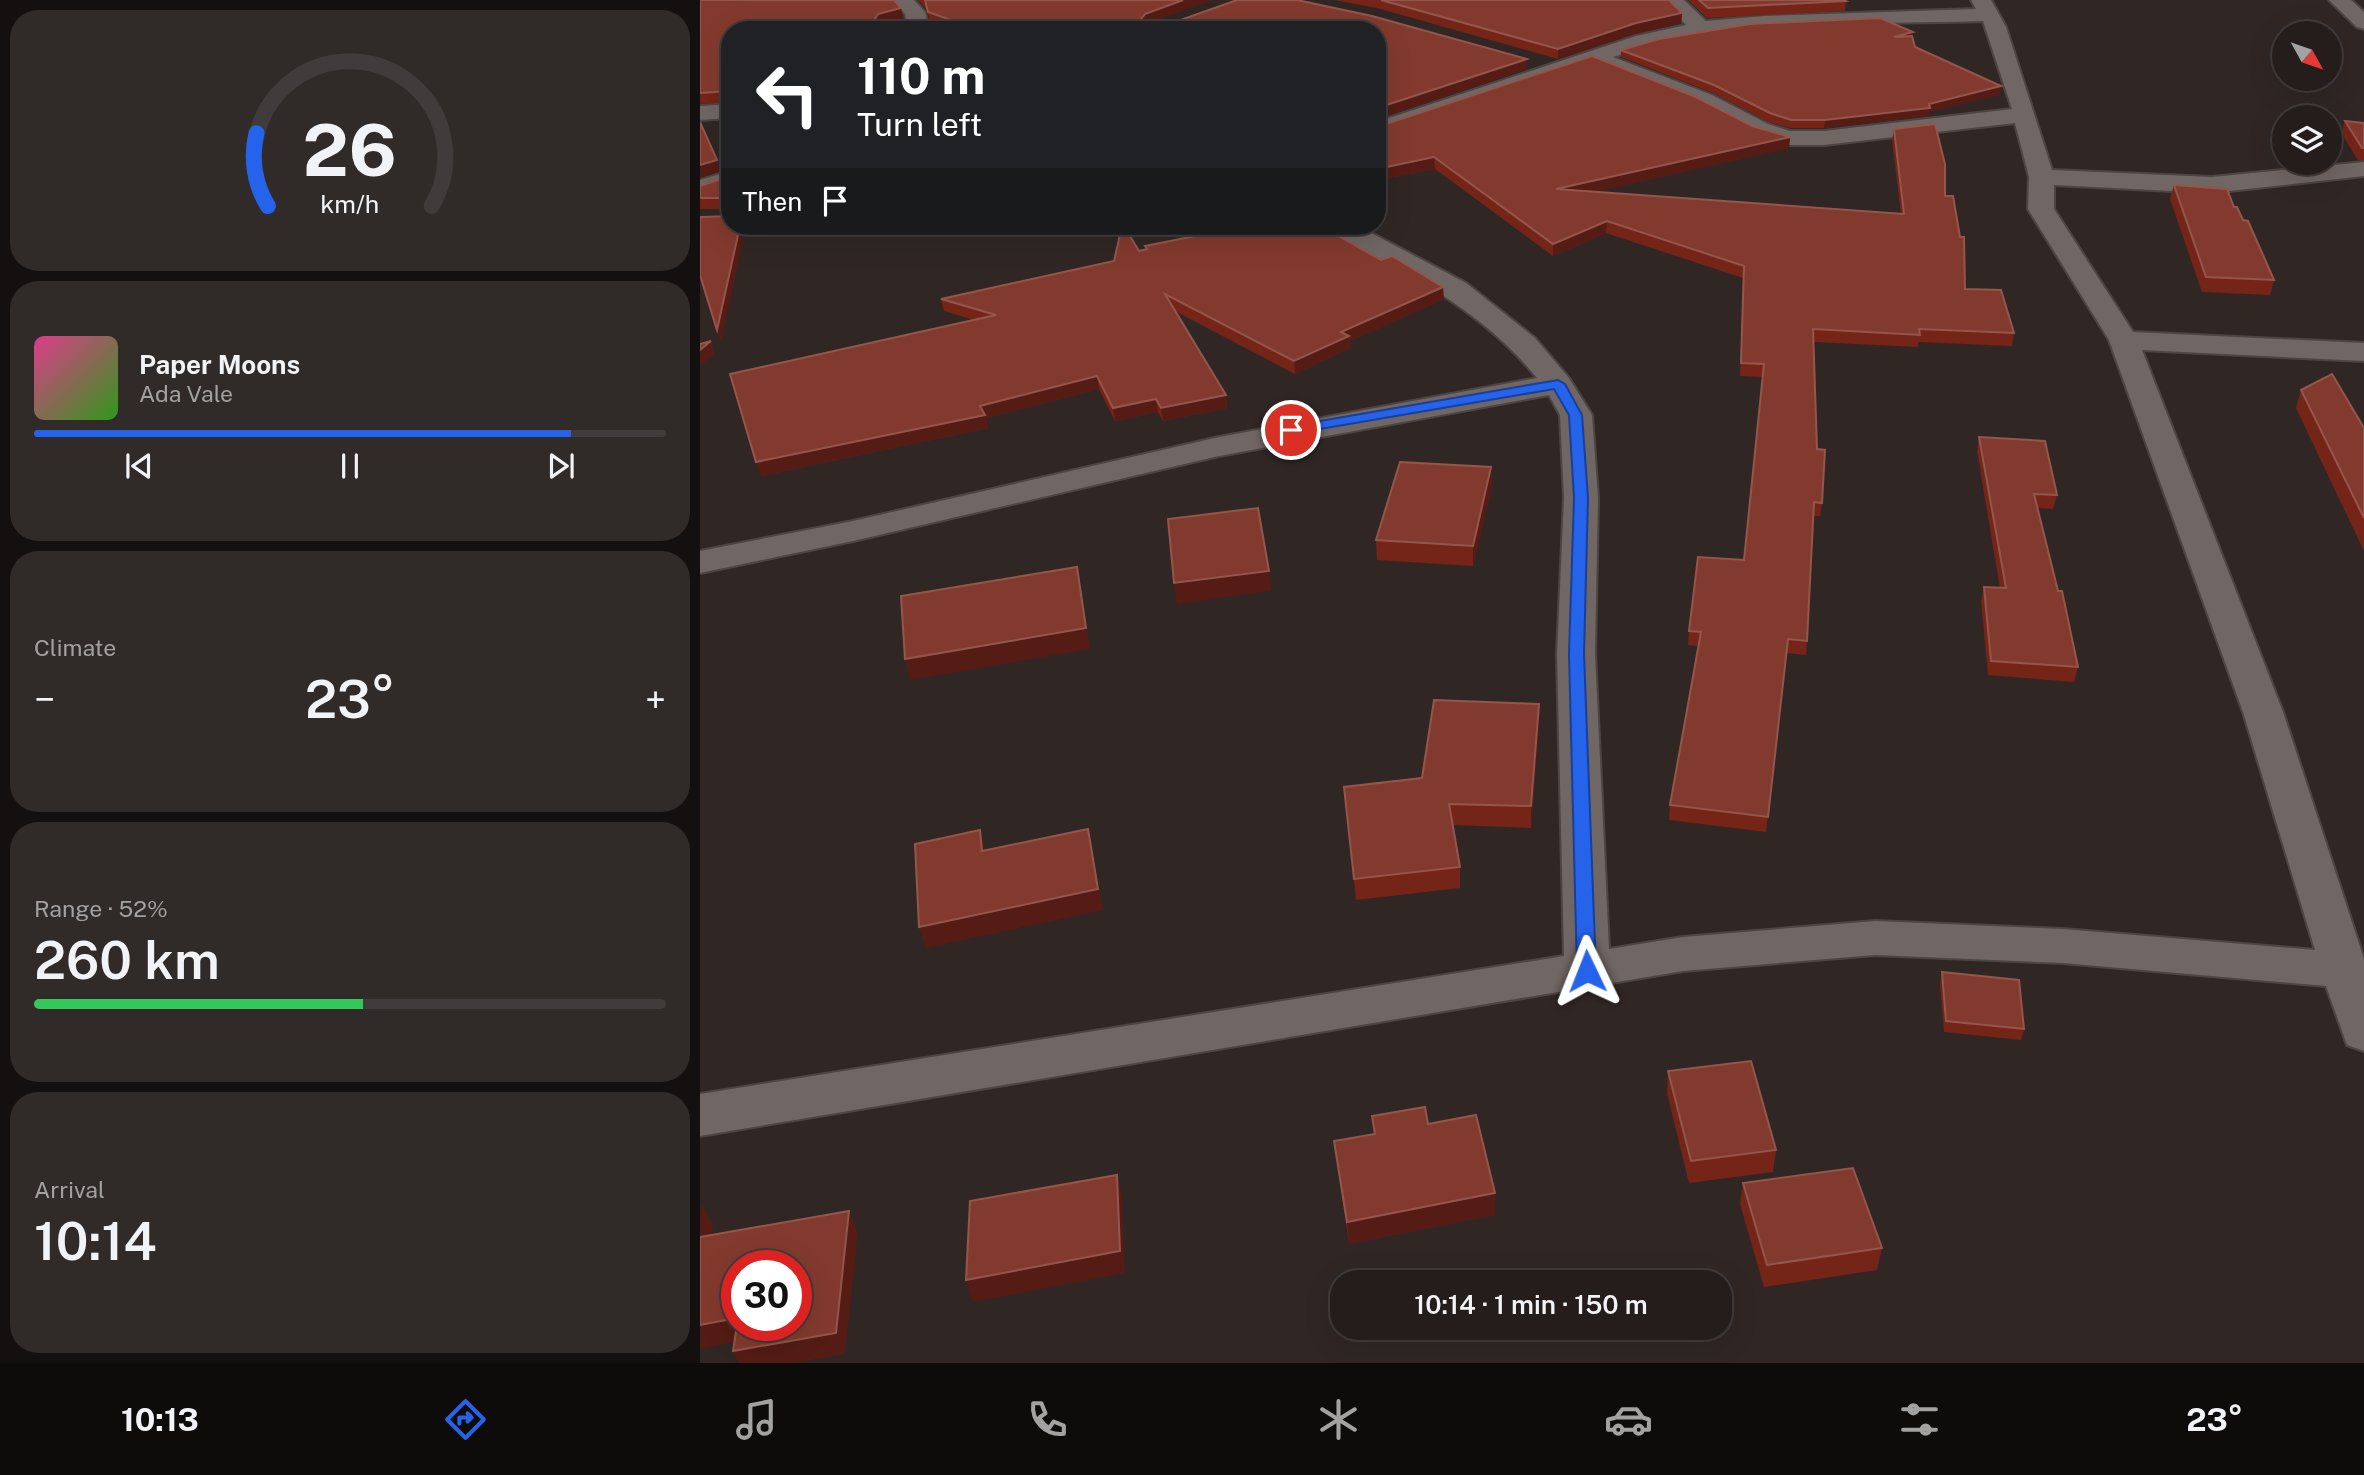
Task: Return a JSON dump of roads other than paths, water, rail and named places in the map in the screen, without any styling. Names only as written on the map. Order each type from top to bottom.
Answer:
[{"type":"street","points":[[902,0],[915,12],[917,21]]},
{"type":"street","points":[[1673,0],[1701,28]]},
{"type":"street","points":[[2339,0],[2364,23]]},
{"type":"street","points":[[1386,127],[1643,40],[1701,28],[1986,8],[2025,115],[2041,177],[2041,209],[2123,340],[2263,712],[2364,1032]]},
{"type":"street","points":[[1519,57],[1556,68]]},
{"type":"street","points":[[1593,57],[1704,100],[1760,129],[1788,138],[1824,138],[1961,120],[2025,115]]},
{"type":"street","points":[[700,113],[721,112]]},
{"type":"street","points":[[2041,177],[2212,186],[2364,169]]},
{"type":"street","points":[[700,188],[721,181]]},
{"type":"street","points":[[1356,235],[1456,289],[1525,344],[1558,384],[1576,415],[1581,498],[1576,654],[1587,971]]},
{"type":"street","points":[[2123,340],[2364,352]]},
{"type":"street","points":[[700,562],[888,525],[1107,471],[1317,424],[1558,384]]},
{"type":"street","points":[[700,1115],[1683,954],[1875,939],[2063,946],[2345,970]]}]
